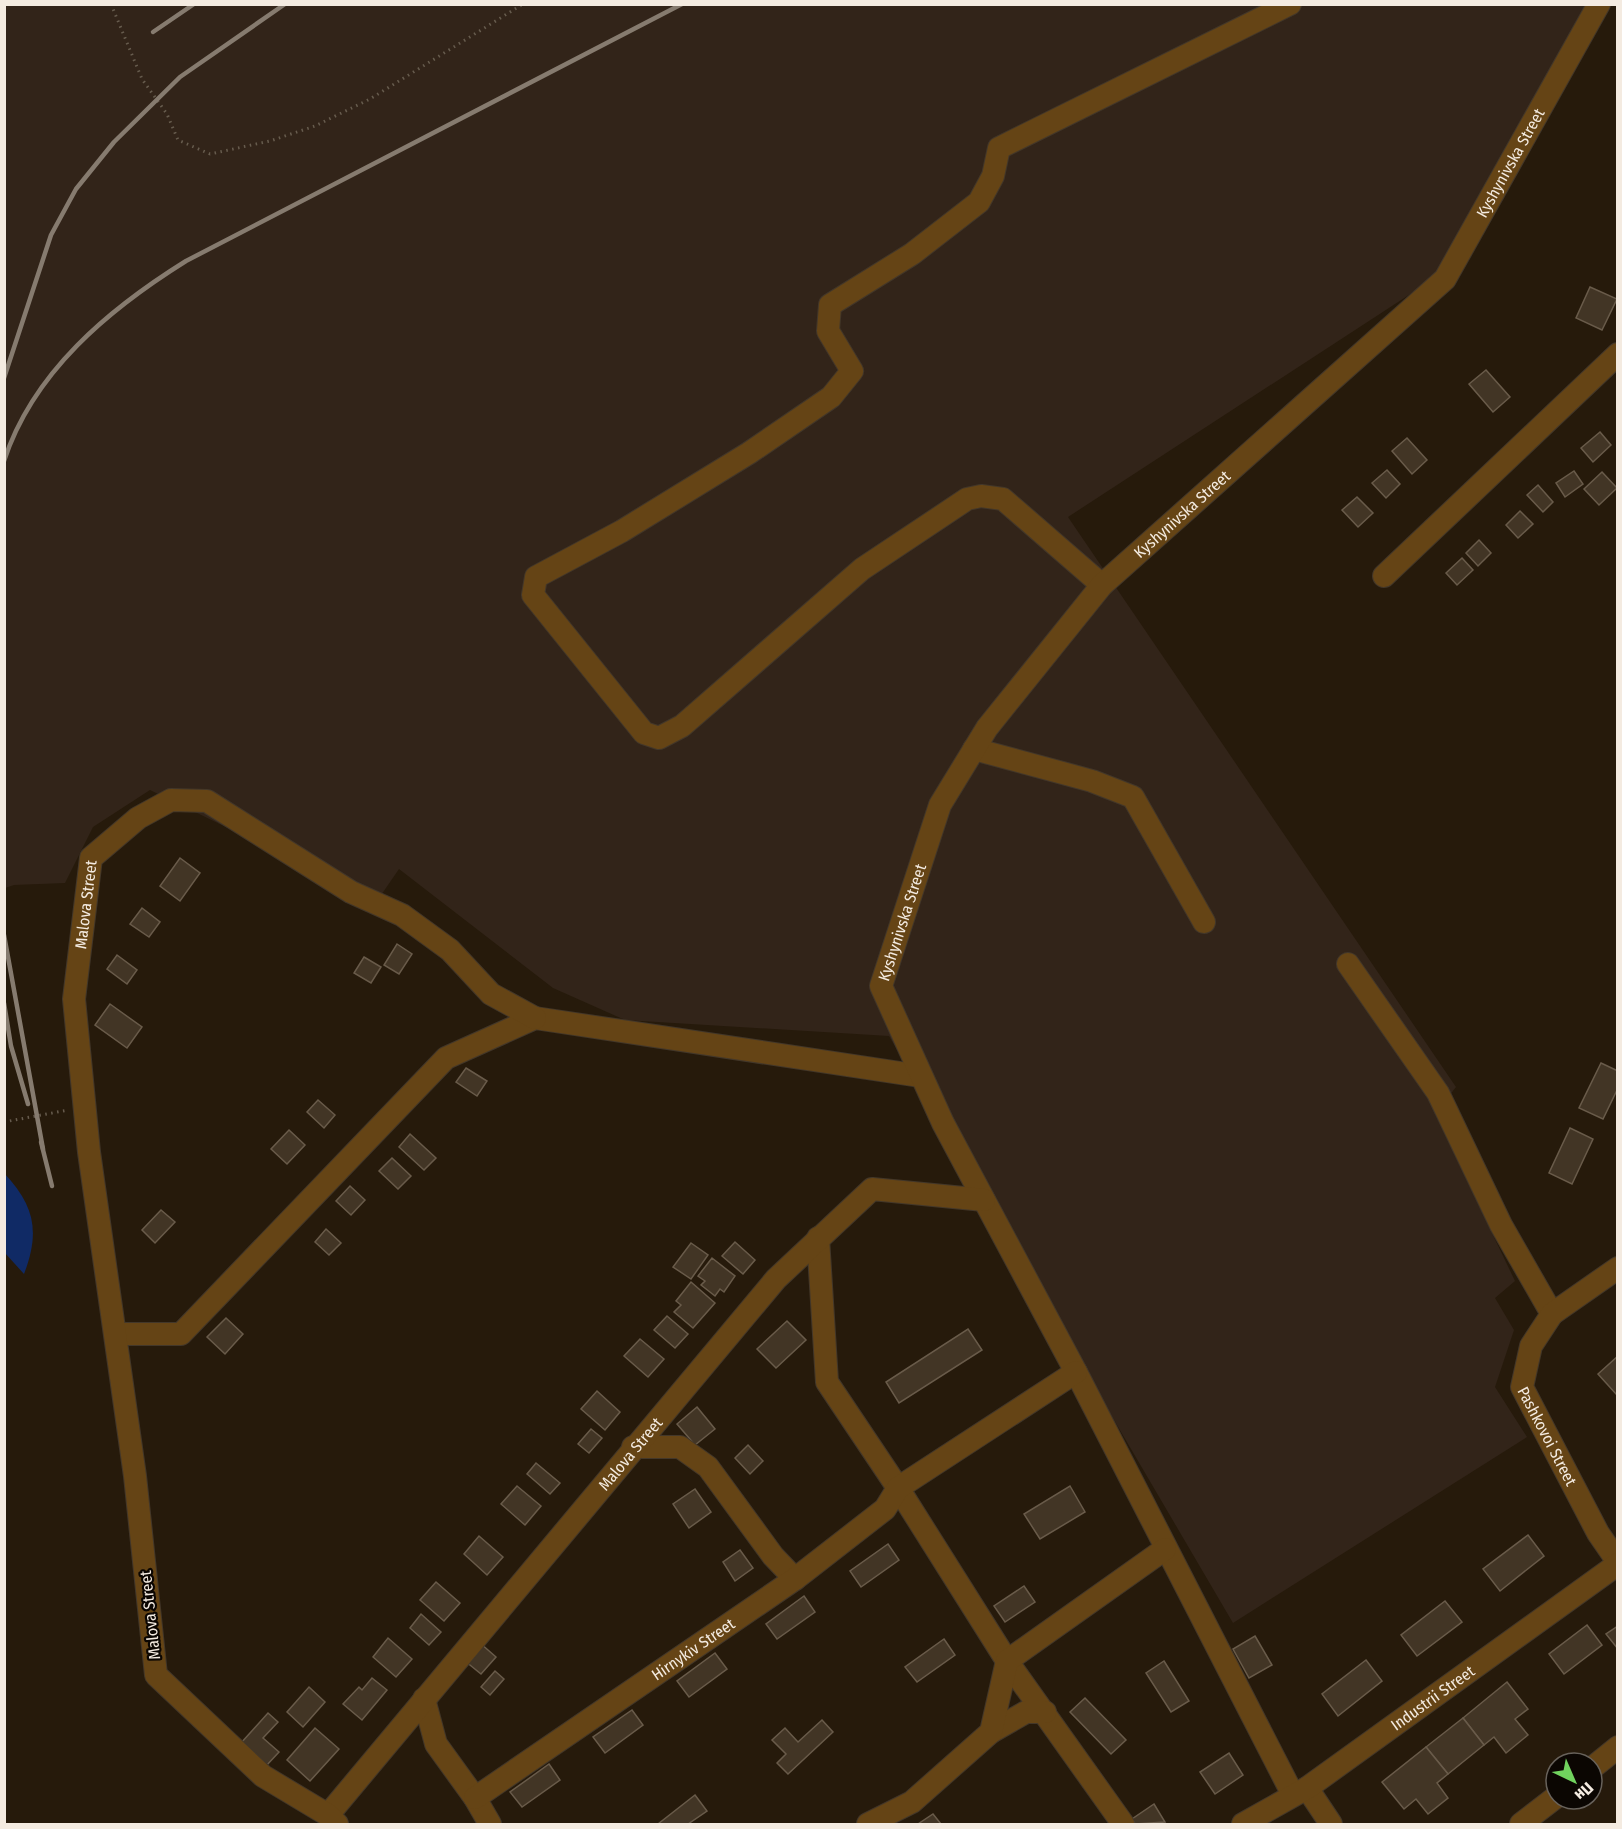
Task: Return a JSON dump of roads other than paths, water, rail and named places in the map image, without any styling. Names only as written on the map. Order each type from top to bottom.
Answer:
[{"type":"street","points":[[1102,585],[1003,499],[981,496],[967,499],[862,569],[682,726],[659,738],[644,732],[533,595],[536,577],[622,531],[739,459],[831,398],[852,371],[828,331],[830,305],[912,254],[979,202],[993,176],[999,148],[1290,4]]},
{"type":"street","name":"Kyshynivska Street","points":[[1331,1824],[1300,1791],[1165,1549],[1076,1372],[920,1076],[881,986],[940,805],[987,728],[1102,585],[1445,279],[1599,4]]},
{"type":"street","points":[[1384,576],[1617,354]]},
{"type":"street","points":[[974,749],[1092,781],[1133,797],[1204,922]]},
{"type":"street","name":"Malova Street","points":[[920,1076],[535,1018],[491,994],[450,950],[402,915],[351,892],[207,801],[171,800],[138,818],[91,858],[74,999],[85,1110],[135,1476],[156,1675],[263,1776],[333,1820],[424,1699],[633,1448],[776,1279],[818,1238],[872,1189],[984,1200]]},
{"type":"street","points":[[1348,964],[1438,1093],[1501,1225],[1552,1314]]},
{"type":"street","points":[[116,1334],[181,1334],[446,1058],[535,1018]]},
{"type":"street","points":[[818,1238],[827,1382],[898,1488],[1007,1661],[1124,1824]]},
{"type":"street","name":"Pashkovoi Street","points":[[1617,1268],[1552,1314],[1531,1346],[1522,1388],[1598,1533],[1617,1563]]},
{"type":"street","name":"Hirnykiv Street","points":[[476,1798],[795,1579],[885,1509],[898,1488],[1076,1372]]},
{"type":"street","points":[[633,1448],[681,1446],[708,1467],[773,1556],[795,1579]]},
{"type":"street","points":[[992,1732],[1007,1661],[1165,1549]]},
{"type":"street","name":"Industrii Street","points":[[1243,1824],[1300,1791],[1617,1563]]},
{"type":"street","points":[[424,1699],[436,1744],[476,1798],[490,1824]]},
{"type":"street","points":[[868,1824],[912,1802],[992,1732],[1026,1712],[1045,1712]]},
{"type":"street","points":[[1604,1758],[1617,1747]]},
{"type":"street","points":[[1521,1824],[1544,1806]]},
{"type":"water","points":[[4,1173],[22,1197],[32,1220],[32,1245],[24,1274],[5,1253]]},
{"type":"railway","points":[[153,32],[194,4]]},
{"type":"railway","points":[[4,378],[51,235],[76,189],[114,142],[180,77],[285,4]]},
{"type":"railway","points":[[4,461],[17,429],[34,399],[54,371],[102,322],[157,280],[186,261],[682,4]]},
{"type":"railway","points":[[4,935],[43,1149]]},
{"type":"railway","points":[[4,1003],[11,1046],[28,1104]]},
{"type":"railway","points":[[41,1142],[52,1186]]}]
